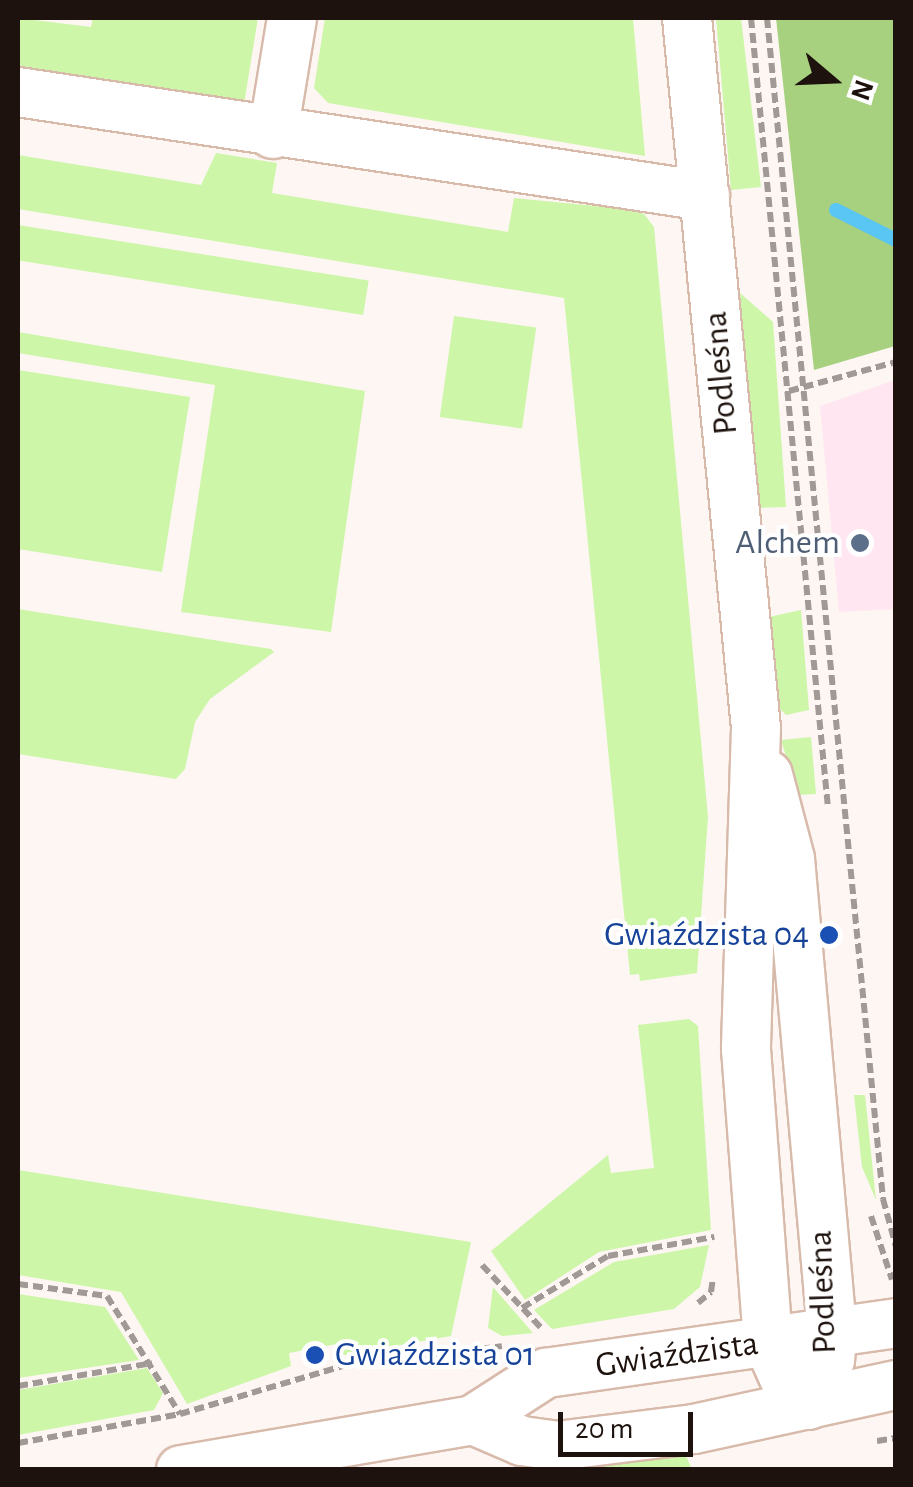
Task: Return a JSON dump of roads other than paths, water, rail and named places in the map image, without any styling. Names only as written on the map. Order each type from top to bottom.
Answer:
[{"type":"street","points":[[273,134],[292,18]]},
{"type":"street","name":"Podleśna","points":[[688,18],[756,728],[746,1049],[768,1342],[788,1387],[808,1405],[830,1360],[832,1333],[790,858],[756,728]]},
{"type":"street","points":[[18,92],[273,134],[704,196]]},
{"type":"street","name":"Gwiaździsta","points":[[181,1470],[473,1420],[546,1373],[896,1324]]},
{"type":"street","name":"Gwiaździsta","points":[[473,1420],[522,1441],[557,1446],[808,1405],[896,1385]]},
{"type":"waterway","points":[[836,210],[896,240]]},
{"type":"place","name":"Alchem","points":[[860,543]]},
{"type":"place","name":"Gwiaździsta 04","points":[[829,935]]},
{"type":"place","name":"Gwiaździsta 01","points":[[315,1355]]}]
